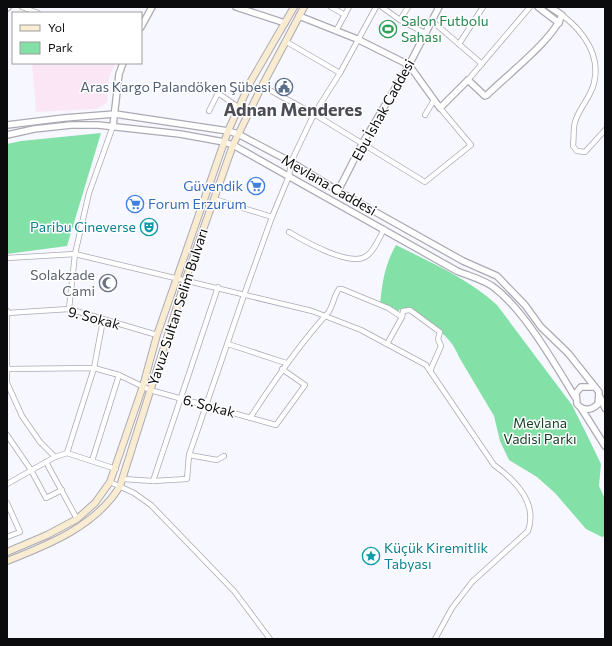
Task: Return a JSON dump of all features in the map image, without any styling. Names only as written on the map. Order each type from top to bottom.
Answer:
[{"type":"main road","name":"Yavuz Sultan Selim Bulvarı","points":[[7,552],[47,536],[77,518],[95,503],[110,482],[116,469],[143,386],[156,335],[228,131],[238,107],[294,7]]},
{"type":"main road","name":"Yavuz Sultan Selim Bulvarı","points":[[8,561],[52,541],[86,522],[108,502],[120,486],[185,281],[233,145],[262,86],[304,7]]},
{"type":"street","points":[[22,7],[35,12]]},
{"type":"street","points":[[142,25],[152,7]]},
{"type":"street","points":[[236,7],[285,23]]},
{"type":"street","points":[[331,7],[345,15]]},
{"type":"street","points":[[336,30],[349,7]]},
{"type":"street","points":[[123,479],[187,479],[189,455],[207,407],[244,294],[272,217],[289,176],[291,162],[314,114],[340,73],[357,39],[376,7]]},
{"type":"street","points":[[382,7],[400,20],[424,33]]},
{"type":"street","points":[[400,20],[408,7]]},
{"type":"street","name":"Ebu İshak Caddesi","points":[[338,191],[362,144],[409,66],[424,33],[439,7]]},
{"type":"street","points":[[459,44],[483,7]]},
{"type":"street","points":[[440,108],[468,80],[530,7]]},
{"type":"street","points":[[538,7],[559,23]]},
{"type":"street","points":[[550,7],[576,26],[585,37],[593,57],[595,70],[592,89],[575,122],[573,146],[577,151],[585,152],[605,130]]},
{"type":"street","points":[[468,80],[485,96],[487,95],[541,43],[559,23],[562,15]]},
{"type":"street","points":[[262,86],[314,114],[425,182],[471,145],[440,108],[409,66],[357,39],[299,16]]},
{"type":"street","points":[[431,20],[482,64]]},
{"type":"street","points":[[286,42],[340,73]]},
{"type":"street","points":[[69,309],[75,254],[89,194],[113,126],[119,74],[123,64]]},
{"type":"street","points":[[209,111],[218,93],[238,107]]},
{"type":"street","points":[[425,115],[434,100]]},
{"type":"street","name":"Mevlana Caddesi","points":[[7,126],[64,118],[115,114],[228,131],[238,134],[291,162],[338,191],[463,261],[497,276],[525,305],[541,327],[568,353],[593,387]]},
{"type":"street","name":"Mevlana Caddesi","points":[[7,135],[34,129],[71,125],[113,126],[180,134],[233,145],[457,271],[495,287],[512,303],[554,363],[575,397]]},
{"type":"street","points":[[214,199],[272,217]]},
{"type":"street","points":[[289,232],[321,250],[357,259],[365,257],[369,253],[384,229]]},
{"type":"street","points":[[7,258],[75,254],[176,279],[218,287],[312,311],[361,330],[426,365],[494,465],[507,474],[519,488],[528,502],[532,520],[528,531],[472,582],[452,608],[435,639]]},
{"type":"street","points":[[457,271],[463,261]]},
{"type":"street","points":[[153,480],[218,287]]},
{"type":"street","points":[[250,418],[286,363],[325,316],[339,289],[388,308],[402,317]]},
{"type":"street","name":"9. Sokak","points":[[7,312],[69,309],[156,335]]},
{"type":"street","points":[[387,344],[402,317],[403,311],[410,310],[440,332],[438,339],[442,346],[430,371]]},
{"type":"street","points":[[7,312],[7,383],[22,416],[40,442],[55,457]]},
{"type":"street","points":[[67,452],[94,368],[104,320]]},
{"type":"street","points":[[228,344],[286,363]]},
{"type":"street","name":"6. Sokak","points":[[7,369],[94,368],[119,375],[150,390],[276,425],[305,385],[282,369]]},
{"type":"street","points":[[92,461],[119,375]]},
{"type":"street","points":[[605,408],[600,396],[593,387],[581,387],[575,397],[577,404],[605,446]]},
{"type":"street","points":[[581,408],[587,410],[595,407],[600,396]]},
{"type":"street","points":[[7,435],[31,470],[46,498],[62,490]]},
{"type":"street","points":[[8,481],[67,452],[116,469]]},
{"type":"street","points":[[189,455],[217,460],[224,456]]},
{"type":"street","points":[[46,462],[77,518]]},
{"type":"street","points":[[110,482],[120,486],[151,504],[234,591],[270,639]]},
{"type":"street","points":[[7,503],[20,532],[7,537]]},
{"type":"shaded area","points":[[32,64],[115,64],[109,78],[107,103],[96,109],[36,112]]},
{"type":"green space","points":[[101,133],[67,246],[7,254],[7,144],[21,141]]},
{"type":"green space","name":"Mevlana Vadisi Parkı","points":[[396,245],[462,279],[497,305],[572,405],[601,464],[599,486],[605,499],[605,536],[602,537],[586,529],[555,493],[537,477],[509,460],[500,441],[494,416],[450,341],[430,323],[407,308],[399,310],[398,315],[380,305],[389,259]]},
{"type":"place","name":"Salon Futbolu Sahası","points":[[388,29]]},
{"type":"place","name":"Aras Kargo Palandöken Şübesi","points":[[284,87]]},
{"type":"place","name":"Güvendik","points":[[256,186]]},
{"type":"place","name":"Forum Erzurum","points":[[135,204]]},
{"type":"place","name":"Paribu Cineverse","points":[[149,227]]},
{"type":"place","name":"Solakzade Cami","points":[[108,283]]},
{"type":"place","name":"Küçük Kiremitlik Tabyası","points":[[371,556]]},
{"type":"district","name":"Adnan Menderes","points":[[293,110]]}]
